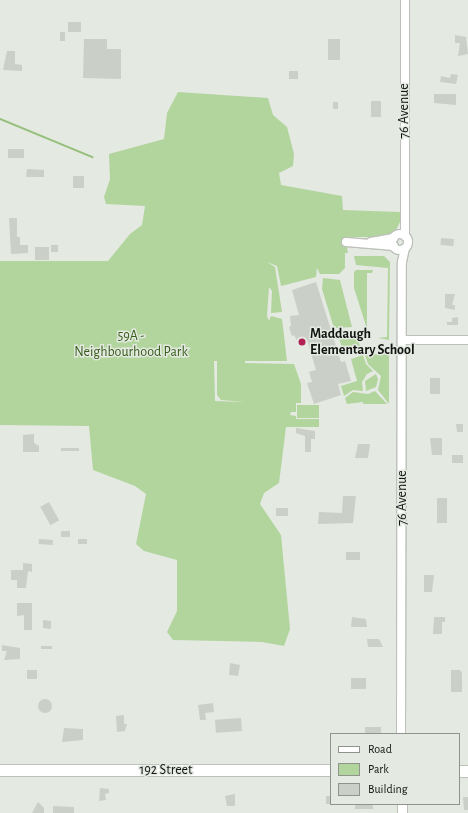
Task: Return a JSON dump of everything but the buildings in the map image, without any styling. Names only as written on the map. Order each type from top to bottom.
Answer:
[{"type":"main road","name":"192 Street","points":[[0,770],[330,770]]},
{"type":"street","name":"76 Avenue","points":[[401,733],[402,262],[399,242],[404,222],[405,0]]},
{"type":"street","points":[[346,242],[399,242]]},
{"type":"street","points":[[402,340],[468,340]]},
{"type":"green space","name":"59A - Neighbourhood Park","points":[[178,92],[268,98],[273,115],[287,127],[294,154],[293,166],[279,173],[281,185],[342,196],[343,210],[400,212],[400,222],[394,234],[386,237],[345,237],[348,253],[345,253],[345,268],[339,274],[320,274],[317,268],[316,277],[281,286],[277,266],[267,262],[275,267],[282,312],[271,313],[272,291],[269,287],[267,316],[269,321],[271,316],[282,319],[287,361],[245,361],[245,363],[294,364],[301,384],[301,403],[296,403],[296,412],[291,412],[290,415],[296,416],[296,419],[319,419],[319,427],[286,427],[279,483],[264,493],[260,504],[281,535],[290,629],[284,646],[262,642],[173,640],[167,632],[177,611],[177,560],[144,551],[136,544],[146,494],[135,486],[93,470],[89,426],[0,425],[0,261],[108,261],[130,234],[142,225],[145,206],[106,204],[104,197],[110,179],[109,154],[164,139],[167,113]],"holes":[[[214,361],[217,361],[217,395],[221,400],[245,402],[215,401]]]},
{"type":"green space","points":[[354,256],[384,256],[390,262],[389,340],[378,338],[387,337],[388,268],[356,265]]},
{"type":"green space","points":[[356,270],[373,270],[372,273],[367,273],[367,329],[354,288],[354,272]]},
{"type":"green space","points":[[323,278],[340,280],[352,327],[336,328],[333,325],[322,289]]},
{"type":"green space","points":[[355,330],[360,346],[349,353],[347,347],[342,348],[337,331]]},
{"type":"green space","points":[[389,353],[389,404],[378,390],[381,376],[368,364],[365,355]]},
{"type":"green space","points":[[363,355],[366,364],[373,371],[367,374],[362,382],[363,391],[353,390],[344,396],[341,386],[357,381],[351,359]]},
{"type":"green space","points":[[376,374],[378,379],[376,387],[366,391],[365,381]]},
{"type":"green space","points":[[375,391],[387,404],[363,404],[363,402],[347,404],[345,398],[353,392],[368,394]]},
{"type":"green space","points":[[297,405],[319,405],[319,418],[297,418]]},
{"type":"waterway","points":[[0,119],[92,157]]},
{"type":"place","name":"Maddaugh Elementary School","points":[[302,342]]}]
